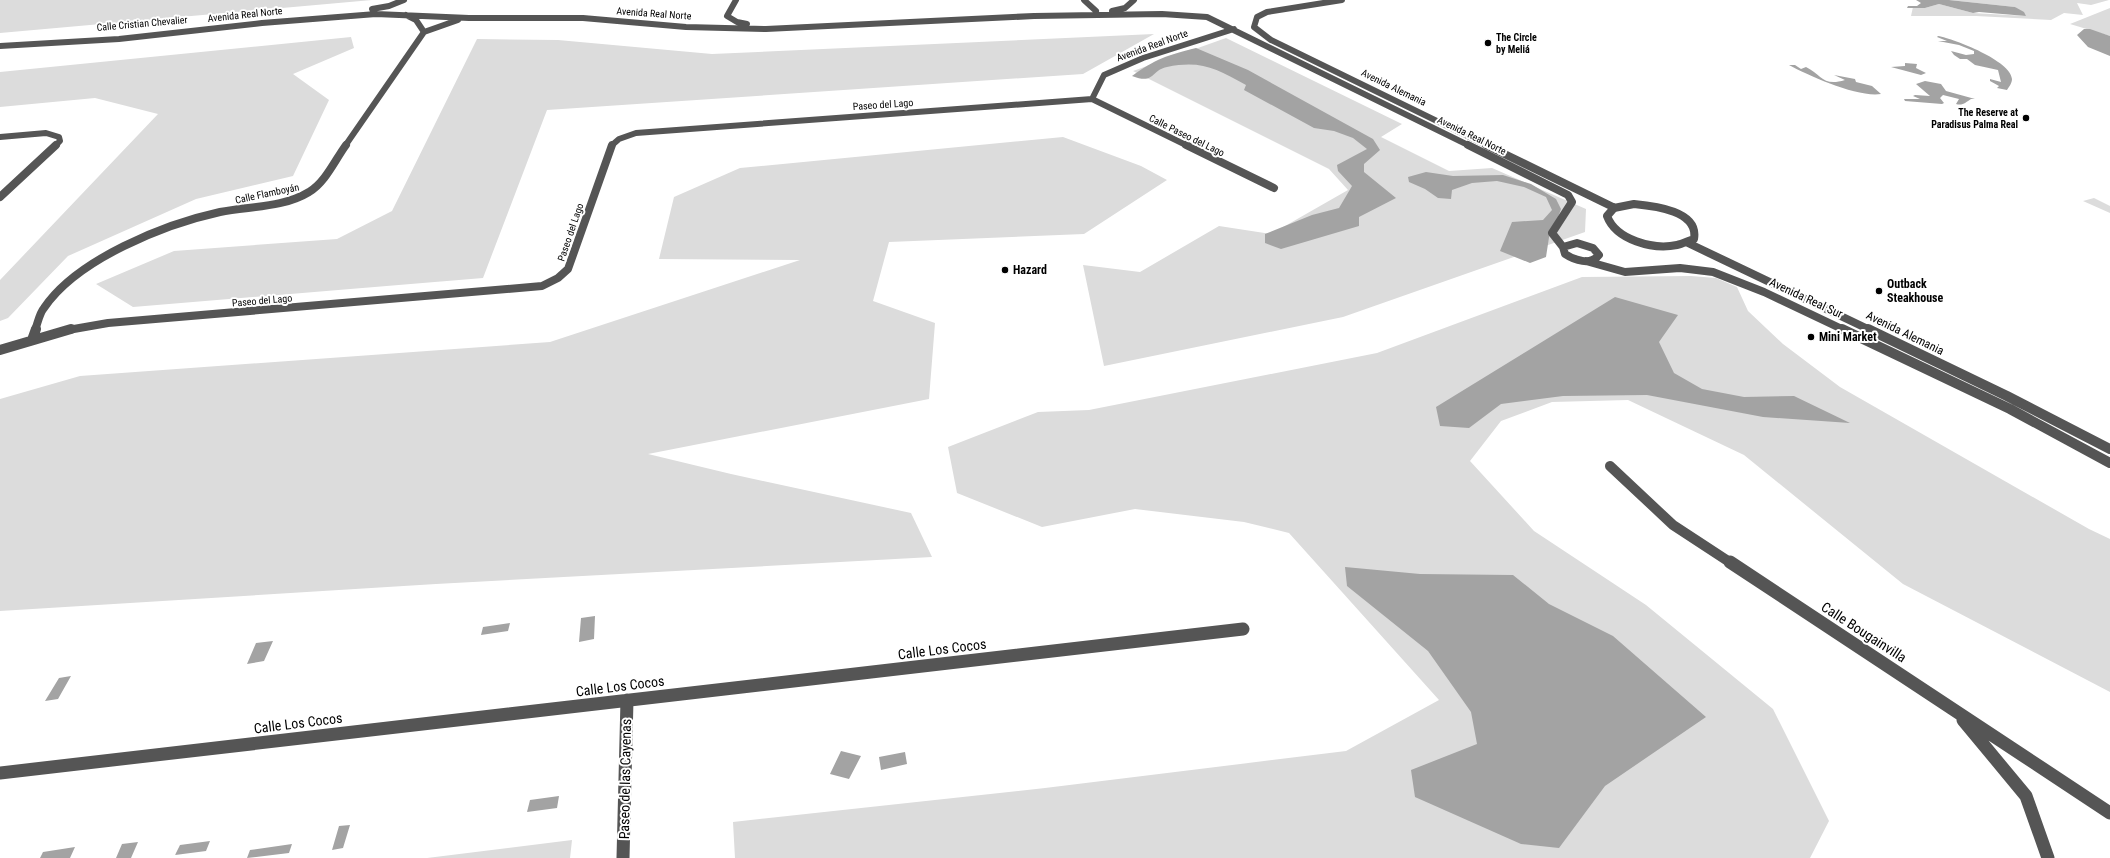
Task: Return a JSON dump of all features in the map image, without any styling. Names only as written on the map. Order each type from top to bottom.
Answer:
[{"type":"street","name":"Calle Cristian Chevalier","points":[[0,42],[123,34],[364,10],[389,6],[404,0]]},
{"type":"street","points":[[736,0],[728,16],[736,22],[755,24],[859,21],[960,14],[1120,10],[1125,8],[1134,0]]},
{"type":"street","points":[[1084,0],[1096,11]]},
{"type":"street","name":"Avenida Alemania","points":[[1342,0],[1267,12],[1257,17],[1254,27],[1272,40],[1615,208]]},
{"type":"street","points":[[402,14],[416,20],[424,32],[452,21],[470,18]]},
{"type":"street","name":"Avenida Real Norte","points":[[0,46],[119,39],[337,16],[402,14],[470,18],[583,18],[678,27],[766,29],[1034,16],[1162,14],[1207,17],[1568,195],[1572,202],[1553,230],[1552,233],[1556,239]]},
{"type":"street","name":"Avenida Real Norte","points":[[1092,99],[1104,75],[1143,58],[1234,29]]},
{"type":"street","name":"Calle Flamboyán","points":[[32,340],[43,309],[70,279],[112,252],[164,229],[219,213],[288,200],[312,191],[317,187],[424,32]]},
{"type":"street","name":"Calle Paseo del Lago","points":[[1092,99],[1274,188]]},
{"type":"street","name":"Paseo del Lago","points":[[32,340],[79,327],[108,323],[523,289],[548,284],[564,274],[568,269],[610,147],[619,139],[636,133],[1092,99]]},
{"type":"street","points":[[0,137],[46,134],[59,137],[60,141],[0,197]]},
{"type":"street","points":[[1629,205],[1646,205],[1670,211],[1682,216],[1695,228],[1696,234],[1694,239],[1688,243],[1660,246],[1629,238],[1618,232],[1608,221],[1607,216],[1610,211],[1615,208],[1629,205]]},
{"type":"street","points":[[1556,239],[1563,247],[1572,243]]},
{"type":"street","points":[[1556,239],[1593,248],[1599,255],[1597,258]]},
{"type":"street","name":"Avenida Alemania","points":[[1688,243],[2007,396],[2110,449]]},
{"type":"street","name":"Avenida Real Sur","points":[[1563,247],[1563,250],[1568,256],[1607,268],[1634,272],[1680,268],[1696,269],[1736,280],[2010,409],[2110,464]]},
{"type":"street","points":[[1586,261],[1597,258]]},
{"type":"street","points":[[1597,258],[1607,268]]},
{"type":"street","points":[[0,350],[32,340]]},
{"type":"street","name":"Calle Bougainvilla","points":[[1610,466],[1673,525],[2110,813]]},
{"type":"street","name":"Calle Los Cocos","points":[[0,773],[1243,629]]},
{"type":"street","name":"Paseo de las Cayenas","points":[[623,858],[627,700]]},
{"type":"street","points":[[1955,711],[2026,796],[2048,858]]},
{"type":"shaded area","points":[[0,0],[372,0],[0,33]]},
{"type":"shaded area","points":[[1916,0],[1949,0],[2015,7],[2024,12],[2026,16],[1979,12],[1973,13],[1939,4],[1925,8],[1907,8],[1908,6],[1917,6],[1921,3]]},
{"type":"shaded area","points":[[1949,0],[2109,0],[2091,5],[2077,3],[2083,15],[2064,13],[2051,20],[1976,16],[1911,16],[1913,7],[1925,8],[1939,4],[1973,13],[2026,16],[2015,7]]},
{"type":"shaded area","points":[[2110,8],[2110,36],[2070,24]]},
{"type":"shaded area","points":[[2084,29],[2090,29],[2110,36],[2110,56],[2088,47],[2077,35]]},
{"type":"shaded area","points":[[1154,34],[1083,74],[547,110],[483,278],[133,307],[96,284],[174,251],[337,239],[392,211],[477,39],[558,40],[712,54]]},
{"type":"shaded area","points":[[1938,36],[1969,46],[1993,58],[2002,65],[2009,72],[2012,79],[2007,90],[1997,88],[1999,86],[1990,81],[1990,79],[2001,82],[1998,70],[1975,65],[1967,59],[1960,59],[1951,51],[1966,55],[1974,54],[1974,51],[1959,45],[1938,41],[1947,41],[1937,37]]},
{"type":"shaded area","points":[[351,37],[354,48],[293,74],[329,100],[293,176],[196,199],[68,256],[8,318],[0,321],[0,280],[158,114],[95,98],[0,107],[0,72]]},
{"type":"shaded area","points":[[1226,38],[1402,124],[1381,137],[1449,171],[1492,168],[1586,209],[1585,232],[1343,317],[1104,366],[1083,265],[1140,272],[1219,226],[1271,234],[1348,190],[1329,169],[1133,71]]},
{"type":"shaded area","points":[[1196,48],[1248,70],[1373,139],[1380,150],[1364,164],[1364,172],[1396,198],[1359,217],[1359,226],[1281,249],[1265,243],[1265,234],[1312,215],[1339,208],[1352,186],[1338,171],[1337,165],[1367,149],[1353,138],[1334,131],[1314,128],[1244,90],[1246,85],[1226,74],[1208,67],[1199,65],[1179,65],[1162,69],[1145,79],[1132,76],[1148,65],[1162,58]]},
{"type":"shaded area","points":[[1905,63],[1917,64],[1916,68],[1926,73],[1921,75],[1891,67],[1905,66]]},
{"type":"shaded area","points":[[1789,65],[1795,65],[1801,69],[1806,67],[1827,81],[1838,82],[1845,80],[1834,75],[1855,79],[1856,82],[1872,86],[1881,94],[1860,93],[1834,85]]},
{"type":"shaded area","points":[[1925,81],[1941,84],[1946,91],[1975,99],[1971,99],[1961,104],[1956,104],[1959,99],[1943,95],[1940,98],[1944,103],[1942,104],[1905,101],[1904,99],[1920,99],[1913,96],[1915,95],[1930,96],[1916,84]]},
{"type":"shaded area","points":[[1063,137],[1141,166],[1167,180],[1084,234],[889,242],[873,301],[935,323],[929,399],[648,454],[731,474],[911,513],[932,557],[436,584],[0,611],[0,399],[80,376],[550,342],[800,260],[659,259],[674,197],[740,168]]},
{"type":"shaded area","points":[[1426,172],[1453,176],[1503,175],[1531,184],[1556,199],[1561,209],[1556,223],[1550,231],[1546,257],[1530,263],[1500,251],[1512,222],[1543,220],[1552,210],[1546,197],[1524,187],[1497,181],[1472,183],[1452,190],[1451,199],[1438,198],[1425,189],[1409,182],[1408,177]]},
{"type":"shaded area","points":[[2094,198],[2110,206],[2110,213],[2083,201]]},
{"type":"shaded area","points":[[1691,276],[1716,278],[1737,287],[1748,311],[1783,344],[1840,387],[2089,529],[2110,539],[2110,692],[1903,584],[1744,455],[1628,400],[1552,402],[1501,421],[1470,461],[1534,531],[1646,605],[1773,709],[1829,821],[1810,858],[735,858],[733,822],[1045,788],[1346,751],[1439,700],[1289,533],[1244,522],[1135,509],[1042,527],[957,493],[948,447],[1038,412],[1089,410],[1377,353],[1582,277]]},
{"type":"shaded area","points":[[1615,297],[1678,315],[1659,342],[1674,373],[1702,389],[1744,397],[1794,396],[1850,423],[1763,417],[1647,395],[1563,396],[1501,404],[1469,428],[1440,426],[1436,407]]},
{"type":"shaded area","points":[[1345,567],[1420,574],[1513,575],[1549,604],[1613,636],[1706,717],[1605,786],[1559,848],[1521,844],[1415,797],[1411,770],[1477,744],[1471,712],[1428,651],[1347,586]]},
{"type":"shaded area","points":[[595,616],[594,639],[579,642],[581,618]]},
{"type":"shaded area","points":[[510,623],[508,631],[481,635],[483,627]]},
{"type":"shaded area","points":[[273,641],[264,661],[247,664],[256,643]]},
{"type":"shaded area","points":[[71,676],[58,699],[45,701],[59,678]]},
{"type":"shaded area","points":[[841,751],[861,756],[849,779],[830,774]]},
{"type":"shaded area","points":[[905,752],[907,764],[881,770],[879,757]]},
{"type":"shaded area","points":[[559,796],[557,808],[527,812],[530,800]]},
{"type":"shaded area","points":[[350,825],[343,848],[332,850],[339,826]]},
{"type":"shaded area","points":[[572,840],[570,858],[427,858]]},
{"type":"shaded area","points":[[210,841],[206,851],[175,855],[180,845]]},
{"type":"shaded area","points":[[138,842],[131,858],[116,858],[122,844]]},
{"type":"shaded area","points":[[292,844],[289,853],[247,858],[250,850]]},
{"type":"shaded area","points":[[75,847],[70,858],[40,858],[43,852]]},
{"type":"place","name":"The Circle by Meliá","points":[[1488,43]]},
{"type":"place","name":"The Reserve at Paradisus Palma Real","points":[[2026,118]]},
{"type":"place","name":"Hazard","points":[[1005,270]]},
{"type":"place","name":"Outback Steakhouse","points":[[1879,291]]},
{"type":"place","name":"Mini Market","points":[[1811,337]]}]
